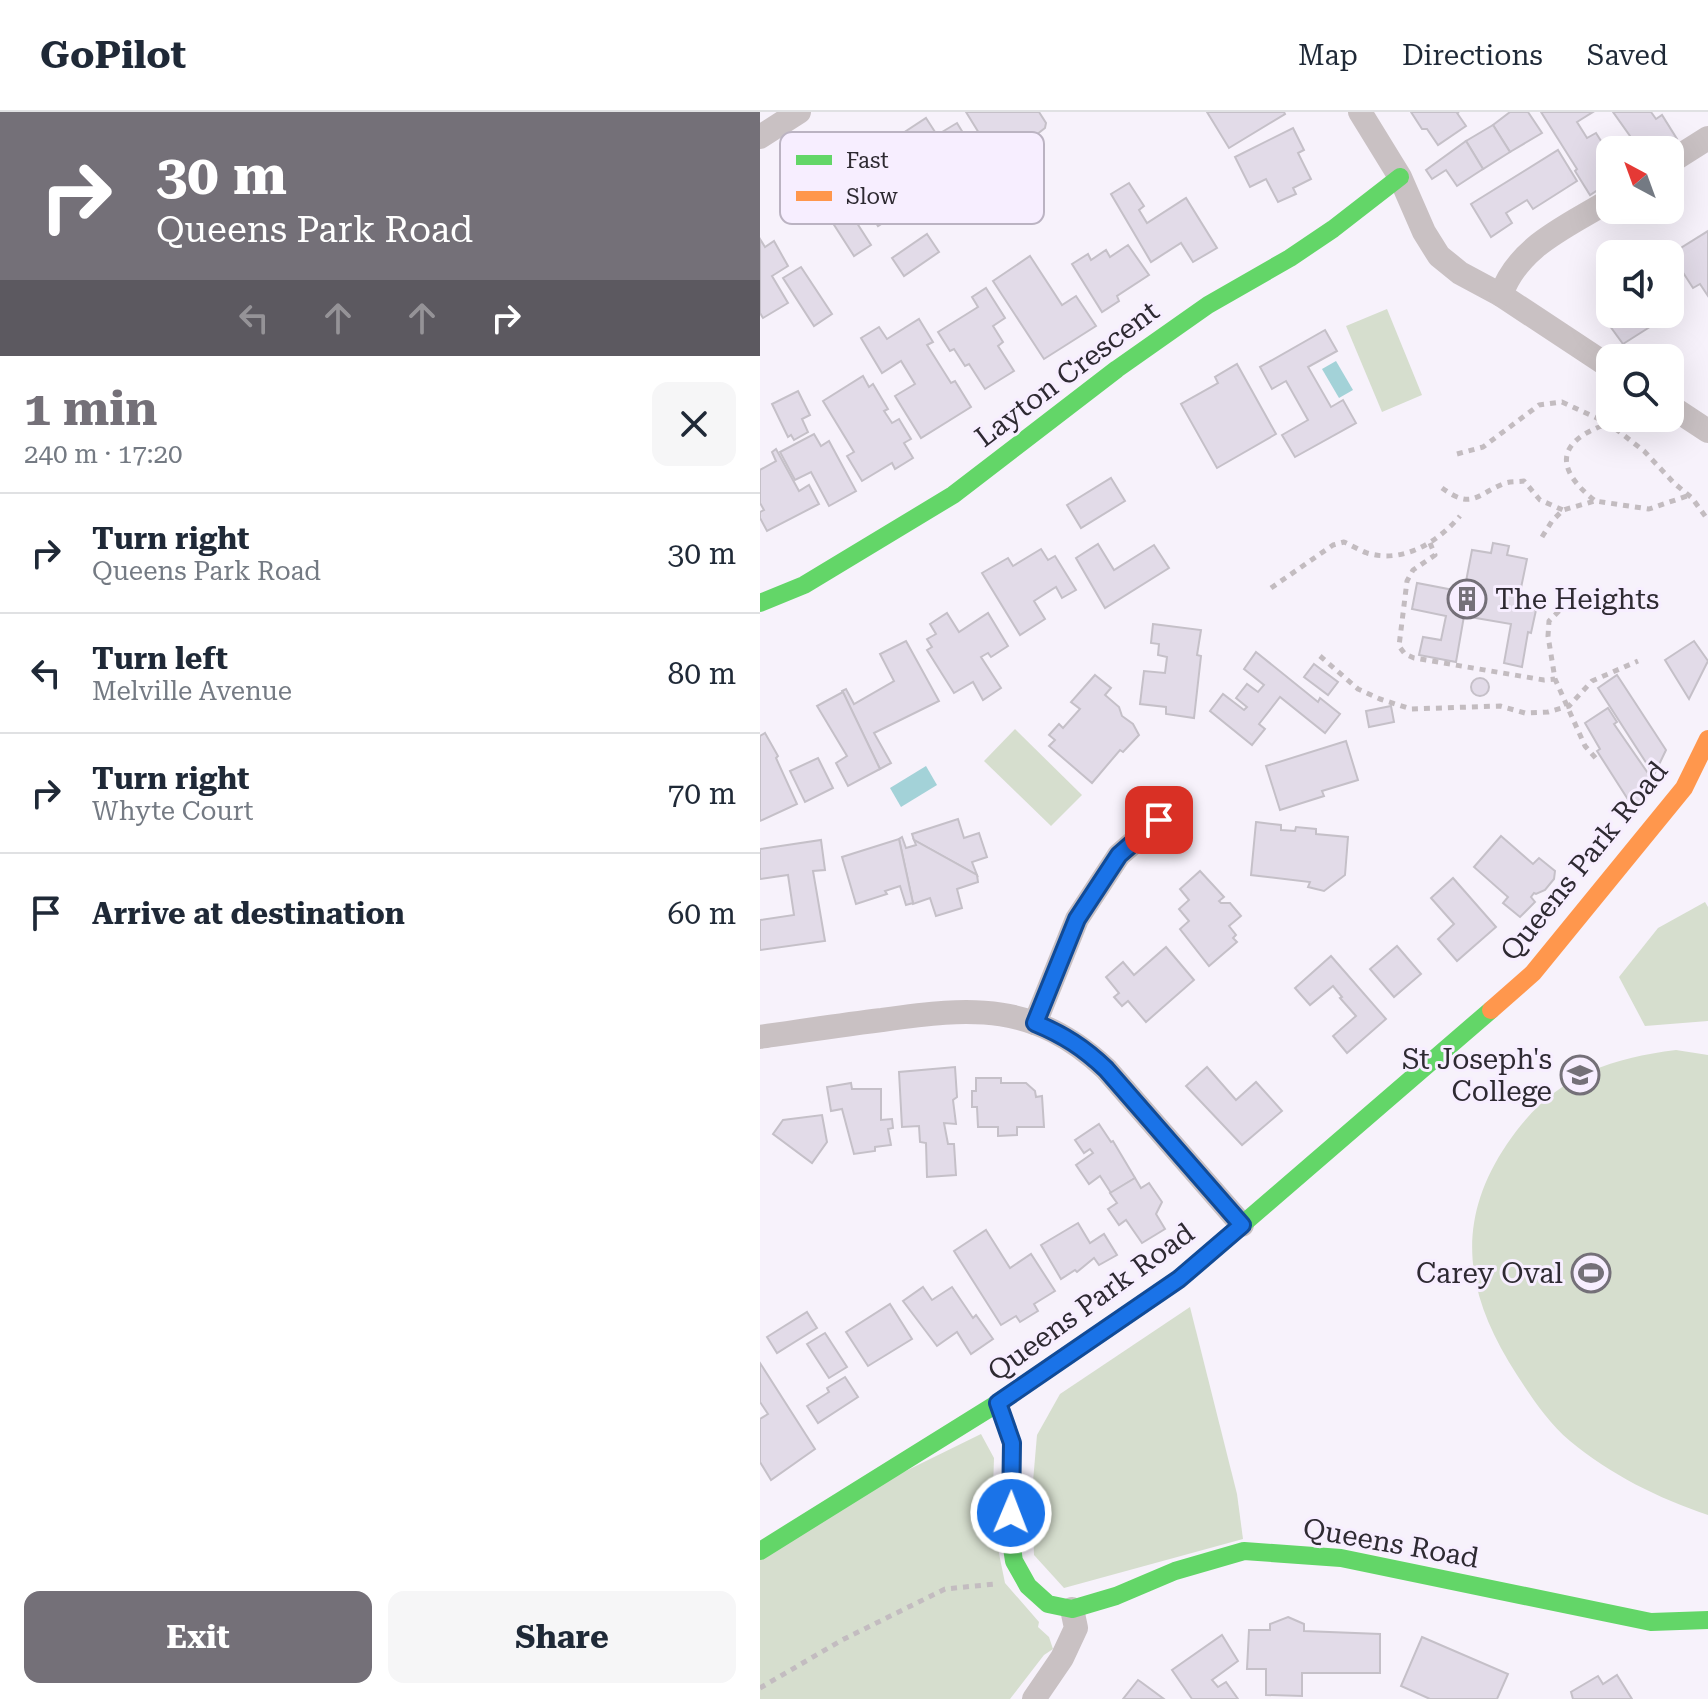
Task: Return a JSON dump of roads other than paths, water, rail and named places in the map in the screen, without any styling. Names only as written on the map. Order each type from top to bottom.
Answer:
[{"type":"street","points":[[760,137],[799,112]]},
{"type":"street","points":[[1360,112],[1400,177],[1424,232],[1439,256],[1460,273],[1501,295],[1596,358]]},
{"type":"street","points":[[1684,153],[1708,138]]},
{"type":"street","name":"Layton Crescent","points":[[760,603],[804,585],[953,495],[1143,351],[1208,305],[1290,258],[1333,229],[1400,177]]},
{"type":"street","points":[[1501,295],[1509,274],[1528,252],[1596,209]]},
{"type":"street","points":[[1684,415],[1708,431]]},
{"type":"street","name":"Queens Park Road","points":[[760,1551],[998,1403],[1179,1279],[1533,973],[1684,788],[1708,739]]},
{"type":"street","points":[[1035,1023],[1077,919],[1119,855],[1179,803]]},
{"type":"street","points":[[760,1037],[939,1012],[1009,1015],[1035,1023],[1082,1047],[1106,1069],[1242,1225]]},
{"type":"street","points":[[998,1403],[1012,1443],[1010,1535],[1014,1561],[1028,1586],[1048,1604],[1072,1609],[1076,1628],[1062,1658],[1034,1699]]},
{"type":"street","name":"Queens Road","points":[[1072,1609],[1116,1596],[1175,1571],[1244,1551],[1341,1558],[1651,1622],[1708,1620]]},
{"type":"water","points":[[1336,361],[1353,390],[1339,398],[1322,369]]},
{"type":"water","points":[[926,766],[937,785],[901,807],[890,788]]},
{"type":"place","name":"The Heights","points":[[1467,599]]},
{"type":"place","name":"St Joseph's College","points":[[1580,1075]]},
{"type":"place","name":"Carey Oval","points":[[1591,1273]]}]
